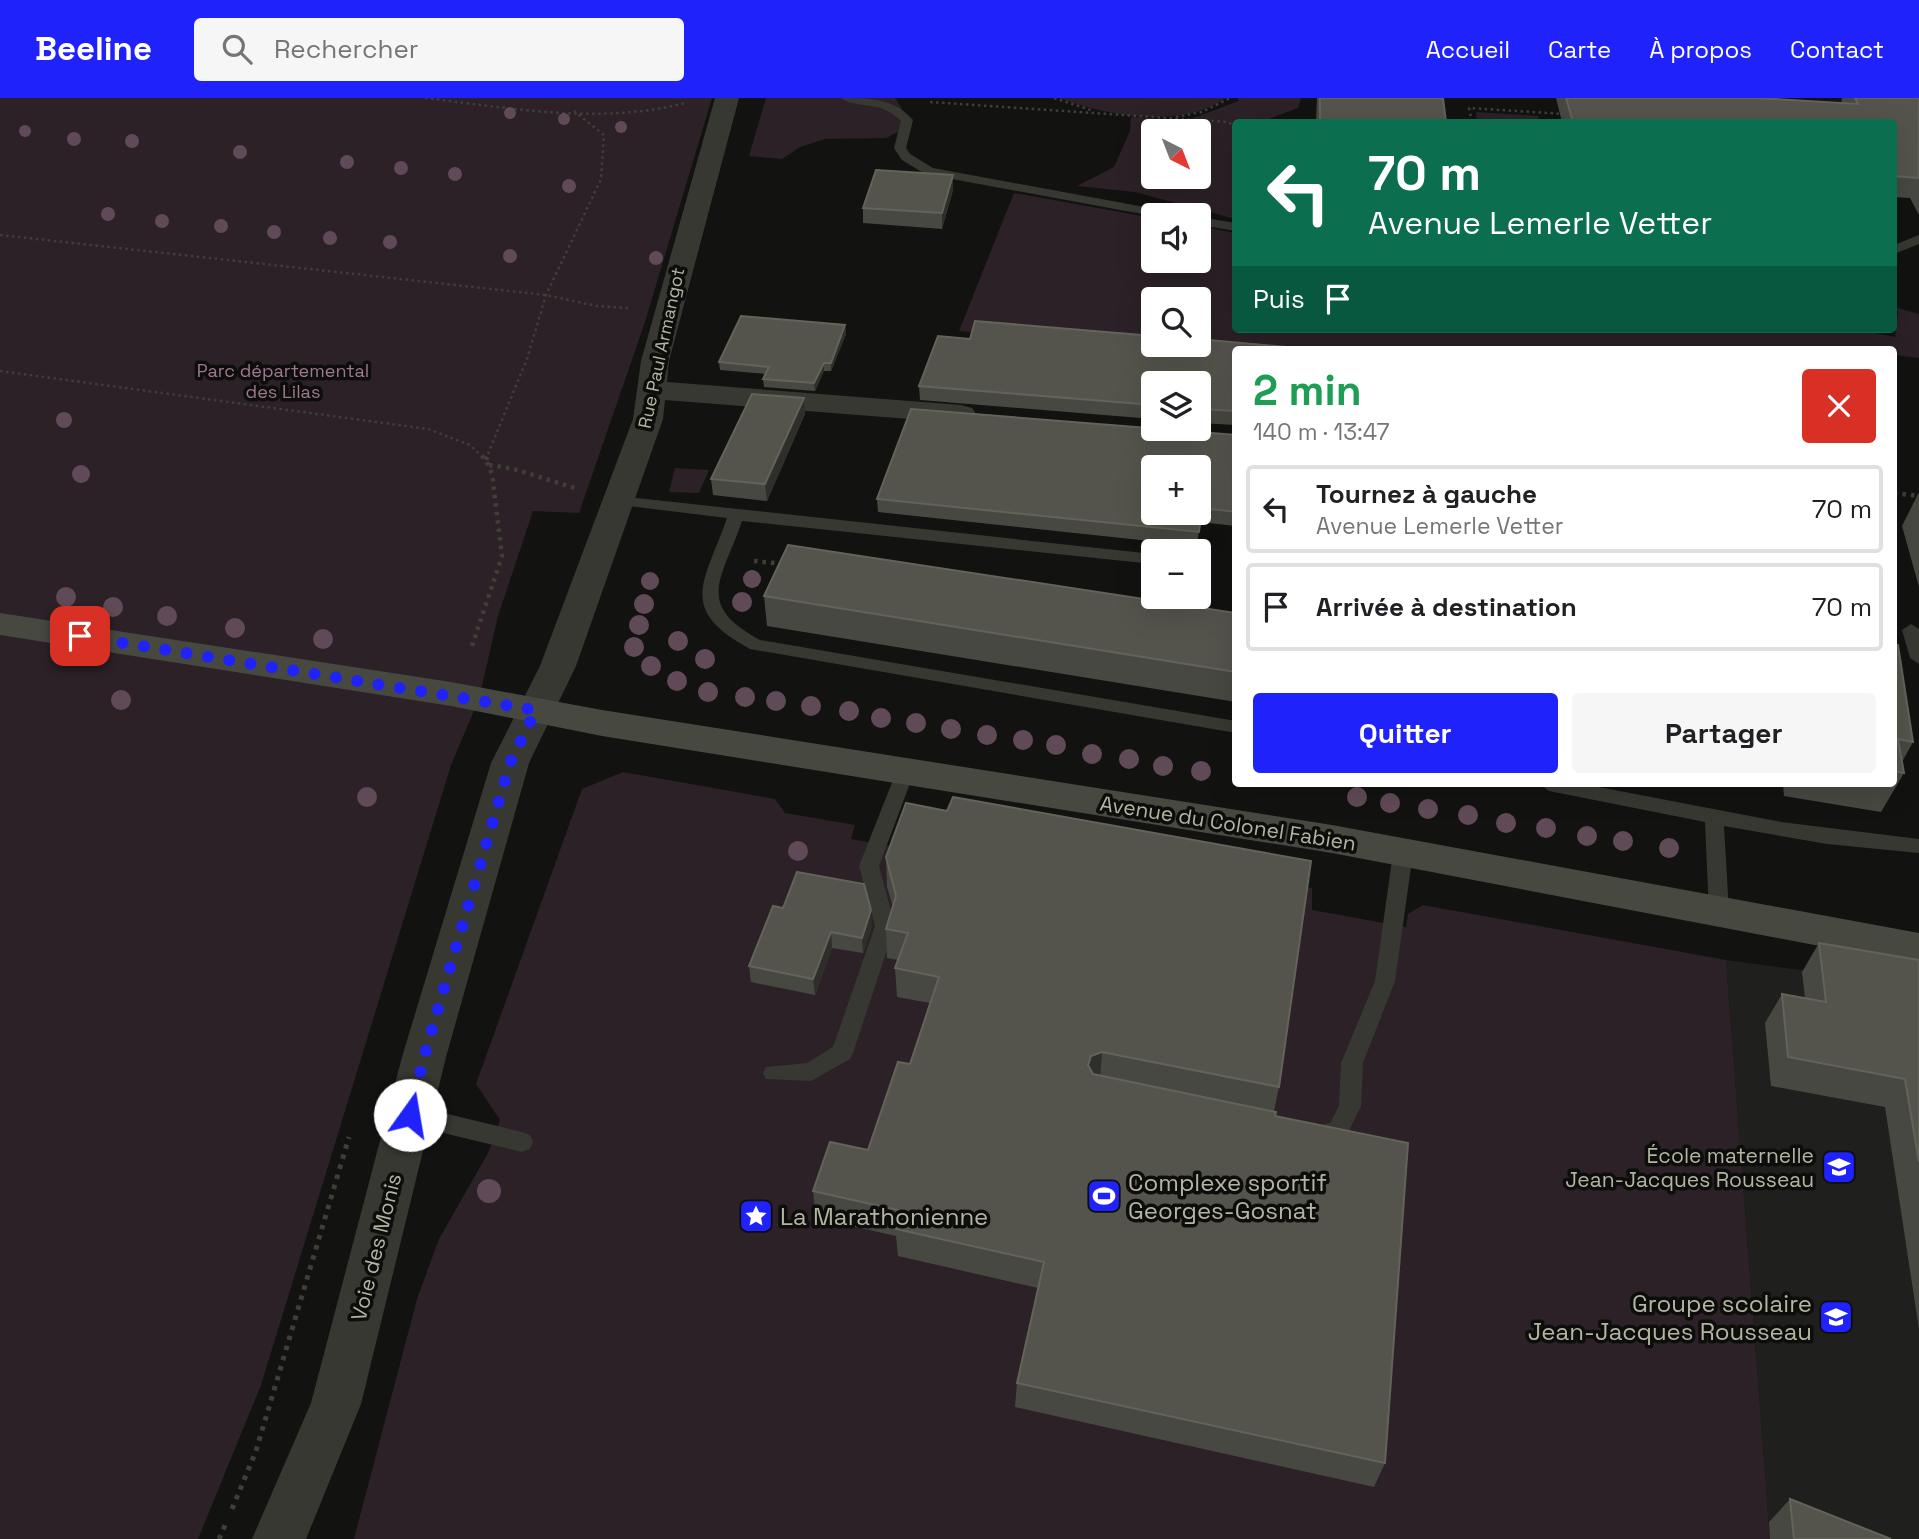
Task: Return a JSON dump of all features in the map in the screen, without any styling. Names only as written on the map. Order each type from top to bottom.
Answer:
[{"type":"street","name":"Rue Paul Armangot","points":[[536,710],[558,666],[648,419],[658,348],[693,213],[727,98]]},
{"type":"street","points":[[653,390],[986,416]]},
{"type":"street","name":"Avenue du Colonel Fabien","points":[[0,624],[438,692],[1403,853],[1919,949]]},
{"type":"street","name":"Voie des Monis","points":[[279,1539],[336,1404],[424,1057],[510,763],[536,710]]},
{"type":"lane","points":[[847,98],[867,99],[892,107],[907,120],[900,148],[906,157],[929,171],[1141,210]]},
{"type":"lane","points":[[1211,223],[1232,227]]},
{"type":"lane","points":[[1897,249],[1919,239]]},
{"type":"lane","points":[[618,501],[666,504],[736,515],[1141,558]]},
{"type":"lane","points":[[736,515],[709,590],[709,605],[726,629],[756,645],[1232,726]]},
{"type":"lane","points":[[1911,630],[1919,658]]},
{"type":"lane","points":[[774,1073],[811,1072],[842,1054],[886,926],[886,915],[869,866],[906,771]]},
{"type":"lane","points":[[1564,787],[1887,845],[1919,846]]},
{"type":"lane","points":[[1714,816],[1719,912]]},
{"type":"lane","points":[[1295,1133],[1326,1135],[1338,1132],[1345,1121],[1350,1106],[1352,1063],[1385,981],[1403,853]]},
{"type":"lane","points":[[410,1115],[522,1142]]},
{"type":"path","points":[[425,98],[616,113],[665,109],[691,100]]},
{"type":"path","points":[[1054,98],[1102,114]]},
{"type":"path","points":[[1168,118],[1202,111],[1231,98]]},
{"type":"path","points":[[892,107],[915,101],[1232,124]]},
{"type":"path","points":[[1471,119],[1469,108],[1577,115]]},
{"type":"path","points":[[487,462],[527,359],[546,295],[601,179],[605,153],[604,135],[574,111]]},
{"type":"path","points":[[0,235],[546,295],[597,306],[635,308]]},
{"type":"path","points":[[0,371],[428,429],[456,437],[479,451],[487,462],[502,556],[472,646]]},
{"type":"path","points":[[487,462],[581,490]]},
{"type":"path","points":[[1897,493],[1919,496]]},
{"type":"path","points":[[721,557],[791,565]]},
{"type":"shaded area","name":"Groupe scolaire Jean-Jacques Rousseau","points":[[1726,960],[1919,986],[1919,1539],[1770,1539]]},
{"type":"green space","name":"Parc départemental des Lilas","points":[[0,98],[712,98],[645,322],[579,513],[533,511],[498,616],[479,699],[451,765],[261,1385],[198,1539],[0,1539]]},
{"type":"green space","points":[[766,98],[895,98],[912,125],[886,138],[825,139],[800,147],[782,159],[749,156]]},
{"type":"green space","points":[[1059,98],[1226,98],[1208,108],[1188,114],[1144,117],[1099,110]]},
{"type":"green space","points":[[1238,98],[1301,98],[1298,108],[1269,119],[1232,119],[1232,218],[1211,213],[1211,203],[1176,203],[1135,192],[1077,186],[1114,167],[1130,131],[1131,117],[1169,119],[1141,119],[1141,189],[1211,189],[1211,119],[1191,119],[1239,101]]},
{"type":"green space","points":[[1476,112],[1538,116],[1538,119],[1477,119]]},
{"type":"green space","points":[[1014,193],[1141,216],[1141,273],[1211,273],[1211,228],[1232,232],[1232,333],[1874,333],[1895,337],[1897,308],[1919,314],[1919,358],[1897,355],[1897,346],[1232,346],[1232,356],[1211,354],[1211,287],[1141,287],[1141,347],[959,331]]},
{"type":"green space","points":[[675,468],[709,470],[699,493],[669,492]]},
{"type":"green space","name":"Complexe sportif Georges-Gosnat","points":[[623,772],[775,799],[785,813],[855,825],[851,839],[901,848],[954,823],[1312,888],[1312,910],[1406,927],[1408,914],[1423,905],[1726,960],[1770,1539],[354,1539],[417,1299],[439,1239],[488,1153],[500,1120],[476,1084],[582,789]]},
{"type":"building","points":[[1320,98],[1443,98],[1446,119],[1320,119]]},
{"type":"building","points":[[1566,98],[1758,98],[1858,104],[1855,98],[1919,98],[1919,178],[1897,176],[1897,119],[1572,119]]},
{"type":"building","points":[[876,170],[953,175],[942,213],[863,208]]},
{"type":"building","points":[[741,316],[845,325],[831,363],[824,363],[814,383],[763,379],[769,367],[719,362]]},
{"type":"building","points":[[975,321],[1141,335],[1141,357],[1211,357],[1211,340],[1275,346],[1232,346],[1232,411],[1211,410],[1211,371],[1141,371],[1141,404],[919,386],[938,336],[970,339]]},
{"type":"building","points":[[752,394],[804,398],[765,484],[711,479]]},
{"type":"building","points":[[911,409],[1141,427],[1141,441],[1211,441],[1211,433],[1232,435],[1232,512],[1211,509],[1211,455],[1141,455],[1141,525],[1200,525],[1199,532],[877,499]]},
{"type":"building","points":[[788,545],[1141,599],[1141,609],[1210,609],[1232,612],[1232,671],[764,596]]},
{"type":"building","points":[[1897,645],[1913,742],[1898,739],[1904,773],[1897,772]]},
{"type":"building","points":[[953,797],[1311,861],[1279,1087],[1102,1052],[1091,1056],[1088,1065],[1093,1074],[1408,1143],[1385,1463],[1017,1383],[1044,1262],[896,1229],[902,1211],[813,1191],[830,1142],[868,1150],[898,1062],[910,1064],[939,977],[895,968],[908,933],[886,929],[896,896],[886,857],[906,803],[947,811]]},
{"type":"building","points":[[797,872],[864,884],[871,910],[862,938],[831,932],[813,979],[749,966],[773,906],[783,908]]},
{"type":"building","points":[[1819,943],[1919,960],[1919,1162],[1905,1079],[1788,1057],[1782,994],[1826,1002]]},
{"type":"building","points":[[1790,1499],[1891,1539],[1794,1539]]},
{"type":"place","name":"École maternelle Jean-Jacques Rousseau","points":[[1839,1167]]},
{"type":"place","name":"Complexe sportif Georges-Gosnat","points":[[1104,1196]]},
{"type":"place","name":"La Marathonienne","points":[[756,1216]]},
{"type":"place","name":"Groupe scolaire Jean-Jacques Rousseau","points":[[1836,1317]]},
{"type":"route","points":[[80,636],[451,694],[536,710],[516,746],[510,763],[424,1057],[410,1115]]}]
